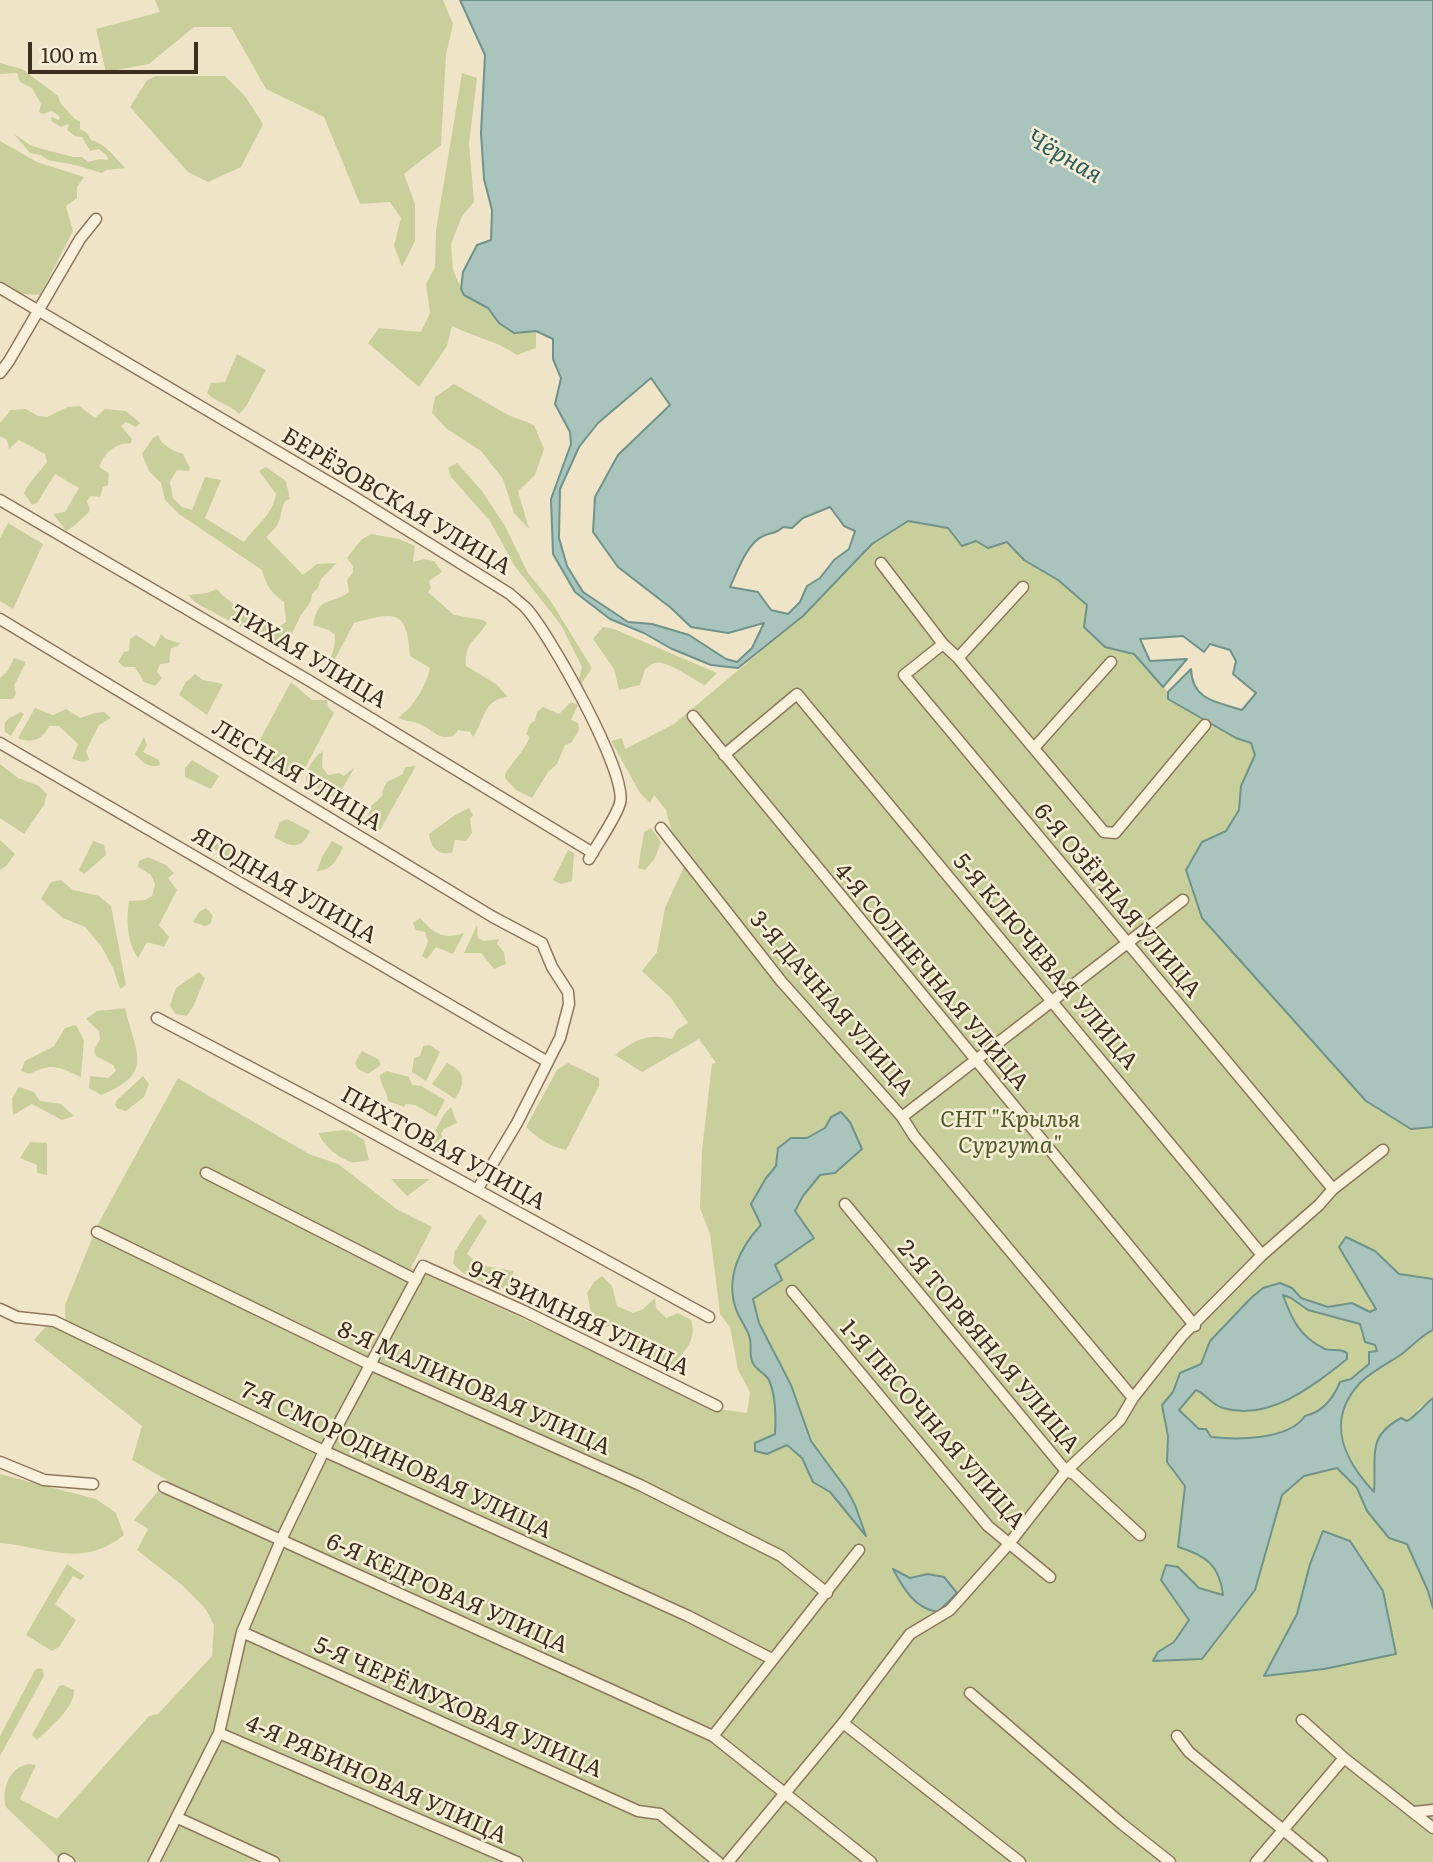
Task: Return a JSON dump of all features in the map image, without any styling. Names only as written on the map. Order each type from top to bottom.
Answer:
[{"type":"street","points":[[0,373],[80,239],[96,219]]},
{"type":"street","name":"БЕРЁЗОВСКАЯ УЛИЦА","points":[[0,288],[351,495],[510,594],[527,609],[587,707],[614,768],[621,802],[591,856]]},
{"type":"street","name":"ТИХАЯ УЛИЦА","points":[[0,499],[356,708],[591,856]]},
{"type":"street","points":[[881,563],[943,644],[958,658],[1104,832],[1115,833],[1205,725]]},
{"type":"street","points":[[958,658],[1023,587]]},
{"type":"street","name":"ЛЕСНАЯ УЛИЦА","points":[[0,619],[542,943],[552,967],[568,992],[569,1004],[560,1038],[517,1123],[477,1190]]},
{"type":"street","name":"6-Я ОЗЁРНАЯ УЛИЦА","points":[[943,644],[904,675],[1333,1189]]},
{"type":"street","points":[[1034,748],[1111,662]]},
{"type":"street","name":"5-Я КЛЮЧЕВАЯ УЛИЦА","points":[[724,755],[797,694],[1262,1255]]},
{"type":"street","name":"4-Я СОЛНЕЧНАЯ УЛИЦА","points":[[693,716],[1195,1325]]},
{"type":"street","name":"ЯГОДНАЯ УЛИЦА","points":[[0,743],[548,1062]]},
{"type":"street","name":"3-Я ДАЧНАЯ УЛИЦА","points":[[661,828],[781,981],[902,1117],[914,1136],[1133,1398]]},
{"type":"street","points":[[902,1117],[1183,900]]},
{"type":"street","name":"ПИХТОВАЯ УЛИЦА","points":[[157,1018],[709,1317]]},
{"type":"street","points":[[728,1862],[843,1723],[910,1634],[950,1610],[1008,1545],[1066,1471],[1120,1420],[1133,1398],[1182,1336],[1262,1255],[1319,1205],[1333,1189],[1383,1150]]},
{"type":"street","points":[[154,1862],[219,1732],[242,1632],[281,1540],[324,1451],[416,1280],[206,1173]]},
{"type":"street","name":"2-Я ТОРФЯНАЯ УЛИЦА","points":[[845,1205],[1066,1471],[1074,1474],[1140,1535]]},
{"type":"street","name":"8-Я МАЛИНОВАЯ УЛИЦА","points":[[97,1232],[371,1365],[640,1485],[781,1556],[827,1592]]},
{"type":"street","name":"9-Я ЗИМНЯЯ УЛИЦА","points":[[416,1280],[423,1266],[524,1311],[717,1406]]},
{"type":"street","name":"1-Я ПЕСОЧНАЯ УЛИЦА","points":[[792,1291],[988,1525],[1008,1545],[1050,1577]]},
{"type":"street","name":"7-Я СМОРОДИНОВАЯ УЛИЦА","points":[[0,1309],[17,1317],[54,1321],[324,1451],[688,1616],[772,1659]]},
{"type":"street","points":[[0,1462],[44,1480],[93,1484]]},
{"type":"street","name":"6-Я КЕДРОВАЯ УЛИЦА","points":[[164,1487],[713,1736],[787,1792],[871,1862]]},
{"type":"street","points":[[713,1736],[859,1550]]},
{"type":"street","name":"5-Я ЧЕРЁМУХОВАЯ УЛИЦА","points":[[242,1632],[638,1811],[660,1814],[718,1862]]},
{"type":"street","points":[[970,1693],[1170,1862]]},
{"type":"street","points":[[1302,1720],[1344,1758],[1433,1828]]},
{"type":"street","points":[[843,1723],[1020,1862]]},
{"type":"street","name":"4-Я РЯБИНОВАЯ УЛИЦА","points":[[219,1732],[517,1862]]},
{"type":"street","points":[[1177,1737],[1189,1752],[1322,1862]]},
{"type":"street","points":[[1256,1862],[1344,1758]]},
{"type":"street","points":[[1414,1812],[1433,1810]]},
{"type":"street","points":[[178,1818],[274,1862]]},
{"type":"green space","points":[[155,0],[443,0],[453,24],[446,55],[441,145],[404,174],[415,204],[415,241],[402,267],[394,246],[401,218],[390,202],[360,204],[324,117],[266,89],[231,27],[194,27],[149,64],[106,72],[96,29],[160,12]]},
{"type":"green space","points":[[0,63],[22,69],[58,96],[61,104],[80,121],[80,129],[87,133],[91,140],[105,147],[125,168],[102,173],[30,153],[14,134],[30,145],[82,157],[88,162],[108,160],[99,149],[90,151],[82,137],[67,130],[69,124],[61,127],[51,121],[52,117],[59,120],[60,117],[52,111],[43,114],[39,112],[41,104],[32,88],[20,82],[17,73],[0,74]]},
{"type":"green space","points":[[462,73],[477,78],[469,143],[474,202],[462,216],[451,244],[453,270],[464,295],[488,308],[499,323],[514,333],[536,331],[536,348],[517,355],[502,346],[452,326],[447,346],[419,387],[368,343],[379,328],[421,332],[430,313],[426,284],[435,267],[436,230]]},
{"type":"green space","points":[[156,76],[225,76],[245,96],[263,124],[241,167],[208,182],[188,172],[130,107],[147,80]]},
{"type":"green space","points":[[0,141],[37,162],[84,177],[77,187],[77,198],[66,206],[73,231],[40,295],[22,294],[0,282]]},
{"type":"green space","points":[[237,354],[266,370],[239,414],[207,393],[211,383],[225,382]]},
{"type":"green space","points":[[454,384],[508,415],[534,425],[544,449],[535,475],[518,491],[529,529],[514,513],[503,479],[481,451],[447,429],[432,413],[435,397]]},
{"type":"green space","points":[[79,406],[95,418],[105,409],[126,411],[140,423],[136,427],[126,422],[121,426],[132,439],[131,443],[111,449],[104,457],[99,467],[109,473],[108,485],[103,487],[100,497],[91,496],[87,501],[90,511],[66,531],[53,514],[65,512],[79,488],[55,474],[37,503],[32,505],[24,493],[47,462],[45,454],[19,440],[9,449],[7,440],[0,436],[0,423],[11,410],[26,409],[38,416],[47,417],[68,407]]},
{"type":"green space","points":[[158,435],[168,447],[183,454],[190,468],[189,471],[177,470],[170,482],[173,498],[182,507],[192,510],[205,477],[221,480],[205,518],[244,542],[268,514],[274,502],[276,494],[259,471],[266,467],[286,481],[290,499],[285,501],[278,523],[266,537],[303,575],[317,564],[337,563],[321,579],[284,650],[196,603],[188,595],[217,589],[236,606],[277,628],[286,622],[284,602],[270,588],[262,570],[179,514],[165,500],[161,483],[149,471],[142,454]]},
{"type":"green space","points":[[457,463],[482,491],[505,526],[528,573],[550,600],[592,668],[575,693],[582,667],[561,625],[514,565],[490,521],[451,477],[448,468]]},
{"type":"green space","name":"CНТ \"Крылья Сургута\"","points":[[908,521],[949,528],[976,541],[1007,542],[1024,560],[1058,580],[1087,606],[1125,650],[1134,654],[1168,692],[1169,699],[1236,738],[1251,743],[1255,755],[1241,786],[1239,810],[1226,831],[1202,842],[1411,1129],[1433,1127],[1433,1279],[1399,1274],[1375,1251],[1339,1247],[1376,1308],[1370,1312],[1352,1303],[1328,1307],[1301,1298],[1292,1288],[1280,1283],[1263,1288],[1210,1341],[1201,1364],[1180,1373],[1173,1392],[1162,1405],[1168,1436],[1167,1462],[1185,1485],[1178,1547],[1197,1554],[1210,1563],[1219,1577],[1223,1596],[1199,1588],[1178,1567],[1162,1580],[1189,1620],[1174,1642],[1159,1652],[1154,1661],[1202,1659],[1255,1590],[1282,1495],[1304,1476],[1337,1468],[1357,1489],[1367,1511],[1407,1544],[1433,1608],[1433,1862],[56,1862],[59,1858],[6,1807],[5,1792],[10,1777],[21,1766],[36,1765],[20,1799],[57,1819],[149,1716],[158,1714],[212,1656],[214,1625],[205,1608],[182,1585],[137,1550],[148,1529],[134,1520],[167,1480],[132,1460],[142,1426],[34,1340],[48,1324],[66,1333],[65,1305],[98,1224],[178,1078],[309,1154],[338,1164],[398,1210],[432,1227],[411,1268],[590,1349],[711,1408],[747,1413],[750,1392],[738,1370],[730,1327],[720,1314],[710,1234],[700,1208],[702,1150],[712,1064],[716,1063],[699,1039],[642,1072],[615,1055],[648,1037],[672,1039],[677,1030],[688,1023],[671,998],[642,971],[657,952],[665,908],[688,858],[673,837],[666,810],[654,795],[650,803],[640,793],[611,741],[622,738],[625,749],[674,724],[803,616],[872,544]],"holes":[[[1310,1564],[1396,1654],[1324,1669],[1264,1675],[1297,1614]]]},
{"type":"green space","points":[[8,523],[43,544],[13,609],[0,601],[0,538]]},
{"type":"green space","points":[[371,534],[399,539],[415,546],[413,562],[425,559],[434,561],[442,572],[429,581],[431,588],[428,592],[454,615],[487,623],[469,647],[466,666],[496,684],[508,697],[489,706],[473,737],[470,732],[458,730],[453,736],[443,737],[426,727],[399,718],[417,697],[430,668],[410,656],[406,630],[397,618],[380,617],[354,623],[334,661],[332,673],[324,673],[323,667],[333,652],[335,635],[313,625],[316,615],[326,602],[349,592],[347,580],[353,572],[353,566],[347,558],[361,540]]},
{"type":"green space","points":[[603,627],[614,629],[717,673],[705,685],[667,664],[655,663],[645,669],[640,685],[619,690],[614,669],[593,639]]},
{"type":"green space","points":[[161,634],[166,639],[180,643],[171,648],[169,663],[160,664],[157,672],[162,678],[155,686],[144,682],[135,667],[124,667],[118,662],[124,652],[129,651],[130,639],[136,635],[155,647]]},
{"type":"green space","points":[[14,658],[26,662],[14,686],[16,693],[13,699],[0,699],[0,678],[7,672]]},
{"type":"green space","points":[[195,674],[203,680],[223,684],[207,715],[179,695],[186,682]]},
{"type":"green space","points":[[291,682],[312,700],[327,700],[328,707],[334,713],[303,772],[294,777],[261,757],[258,743]]},
{"type":"green space","points":[[571,702],[578,705],[571,720],[578,723],[579,730],[571,743],[565,745],[557,764],[548,772],[532,798],[516,790],[505,778],[505,774],[528,742],[530,737],[526,734],[530,724],[535,721],[537,712],[543,707],[559,714]]},
{"type":"green space","points":[[35,708],[53,715],[66,709],[80,718],[104,712],[111,718],[99,725],[86,751],[89,760],[83,762],[72,759],[78,744],[59,726],[49,726],[40,737],[32,740],[18,738]]},
{"type":"green space","points":[[21,712],[24,714],[11,736],[5,732],[5,724],[8,719]]},
{"type":"green space","points":[[144,737],[147,745],[143,752],[159,760],[160,765],[149,765],[135,754]]},
{"type":"green space","points":[[323,751],[322,767],[328,775],[339,773],[344,776],[355,767],[336,799],[306,781],[311,764]]},
{"type":"green space","points":[[192,760],[219,776],[211,789],[185,777],[185,768]]},
{"type":"green space","points":[[0,764],[18,778],[39,786],[47,794],[44,805],[24,834],[0,818]]},
{"type":"green space","points":[[416,766],[380,830],[375,829],[368,817],[370,807],[383,795],[382,791],[387,782],[403,774],[405,767]]},
{"type":"green space","points":[[469,808],[473,815],[470,819],[472,833],[466,841],[455,840],[452,853],[436,850],[431,844],[429,834]]},
{"type":"green space","points":[[287,819],[310,831],[303,842],[290,845],[274,837],[280,822]]},
{"type":"green space","points":[[651,828],[661,842],[655,858],[645,870],[638,868],[644,832]]},
{"type":"green space","points":[[0,840],[15,854],[0,870]]},
{"type":"green space","points":[[224,840],[249,855],[242,868],[213,848]]},
{"type":"green space","points":[[93,841],[104,845],[106,855],[84,874],[79,870]]},
{"type":"green space","points":[[332,841],[343,847],[341,852],[330,866],[317,871],[322,857]]},
{"type":"green space","points":[[568,850],[574,853],[572,881],[561,884],[553,880]]},
{"type":"green space","points":[[148,857],[166,865],[174,873],[168,878],[177,890],[159,925],[169,937],[164,947],[147,942],[138,958],[130,938],[128,908],[129,901],[145,900],[152,896],[155,884],[151,875],[138,867],[139,861]]},
{"type":"green space","points":[[61,880],[73,890],[99,896],[111,906],[126,985],[120,989],[101,946],[85,927],[63,918],[41,899],[51,882]]},
{"type":"green space","points":[[206,908],[213,916],[210,924],[205,926],[193,922],[199,912]]},
{"type":"green space","points":[[420,918],[430,928],[445,936],[464,933],[453,954],[436,947],[427,959],[422,956],[428,942],[425,932],[416,930],[413,923]]},
{"type":"green space","points":[[477,925],[478,938],[484,941],[499,939],[497,944],[504,952],[506,964],[494,969],[481,953],[464,953]]},
{"type":"green space","points":[[199,972],[205,978],[194,1005],[187,1016],[175,1014],[170,1005],[176,988]]},
{"type":"green space","points":[[125,1008],[136,1050],[135,1070],[129,1079],[101,1095],[89,1088],[90,1076],[108,1078],[116,1071],[113,1065],[96,1056],[94,1050],[100,1039],[99,1031],[86,1019],[97,1011]]},
{"type":"green space","points":[[76,1025],[84,1040],[81,1077],[55,1067],[30,1074],[21,1071],[25,1061],[54,1046],[65,1028]]},
{"type":"green space","points":[[430,1045],[440,1052],[426,1081],[412,1072],[414,1058],[420,1056],[423,1046]]},
{"type":"green space","points":[[362,1051],[378,1059],[381,1065],[368,1074],[358,1069],[355,1063]]},
{"type":"green space","points":[[447,1063],[461,1074],[461,1088],[455,1099],[432,1084]]},
{"type":"green space","points":[[568,1063],[599,1078],[599,1086],[566,1150],[544,1142],[526,1127],[557,1070]]},
{"type":"green space","points":[[387,1071],[409,1077],[412,1085],[421,1086],[445,1100],[436,1117],[415,1105],[406,1104],[404,1107],[388,1101],[380,1075]]},
{"type":"green space","points":[[143,1076],[149,1084],[144,1097],[126,1111],[118,1109],[115,1105],[117,1100]]},
{"type":"green space","points":[[19,1087],[34,1092],[40,1101],[61,1104],[74,1116],[62,1120],[32,1104],[13,1115],[12,1098]]},
{"type":"green space","points":[[451,1107],[457,1123],[444,1129],[441,1134],[449,1151],[442,1158],[425,1149]]},
{"type":"green space","points":[[343,1130],[364,1140],[369,1160],[346,1160],[327,1146],[319,1133]]},
{"type":"green space","points":[[30,1142],[47,1143],[47,1175],[37,1173],[37,1165],[20,1158]]},
{"type":"green space","points":[[391,1179],[430,1179],[407,1196]]},
{"type":"green space","points":[[479,1214],[487,1221],[467,1254],[479,1265],[513,1271],[514,1292],[473,1278],[453,1263],[455,1251]]},
{"type":"green space","points":[[602,1276],[612,1286],[617,1306],[633,1313],[643,1309],[655,1298],[656,1308],[666,1318],[678,1313],[691,1320],[691,1339],[672,1366],[660,1365],[643,1356],[614,1325],[605,1327],[591,1313],[587,1293]]},
{"type":"green space","points":[[1283,1295],[1308,1310],[1360,1324],[1361,1334],[1370,1345],[1376,1345],[1377,1351],[1361,1371],[1340,1382],[1331,1399],[1322,1408],[1305,1416],[1288,1429],[1248,1439],[1222,1439],[1203,1433],[1179,1410],[1196,1389],[1203,1392],[1219,1408],[1328,1351],[1300,1332]]},
{"type":"green space","points":[[1433,1330],[1433,1398],[1418,1409],[1414,1418],[1407,1421],[1375,1493],[1348,1454],[1341,1427],[1343,1413],[1348,1399],[1363,1380]]},
{"type":"green space","points":[[0,1474],[96,1499],[116,1513],[124,1535],[108,1545],[79,1554],[0,1543]]},
{"type":"green space","points":[[67,1564],[85,1576],[81,1580],[73,1576],[55,1604],[76,1620],[59,1647],[52,1651],[26,1635]]},
{"type":"green space","points":[[39,1668],[44,1676],[0,1756],[0,1736],[35,1670]]},
{"type":"green space","points":[[59,1686],[74,1690],[70,1704],[37,1740],[32,1735]]},
{"type":"water","name":"Чёрная","points":[[460,0],[1433,0],[1433,1127],[1411,1129],[1366,1101],[1202,918],[1186,870],[1202,842],[1226,831],[1239,810],[1241,786],[1255,755],[1251,743],[1236,738],[1168,699],[1168,692],[1191,669],[1196,687],[1207,698],[1242,710],[1256,693],[1233,674],[1236,661],[1230,650],[1210,644],[1204,652],[1183,636],[1140,639],[1150,661],[1187,659],[1163,687],[1134,654],[1105,647],[1084,627],[1087,605],[1058,580],[1024,560],[1007,542],[988,548],[976,541],[962,546],[948,528],[908,521],[872,544],[803,616],[738,668],[711,665],[670,648],[644,633],[610,619],[575,592],[553,554],[551,499],[571,444],[570,432],[555,404],[561,378],[553,359],[553,339],[536,331],[514,333],[499,323],[488,308],[464,295],[461,289],[463,272],[477,245],[491,240],[492,210],[484,179],[481,133],[485,55]],"holes":[[[651,378],[670,405],[618,455],[595,497],[593,532],[618,567],[691,627],[728,633],[764,623],[752,648],[737,662],[726,659],[689,635],[652,624],[628,622],[583,592],[567,566],[559,538],[560,489],[579,447],[598,423]],[[830,507],[844,526],[855,531],[849,549],[834,560],[820,578],[807,586],[800,602],[788,614],[771,610],[758,592],[730,587],[743,558],[757,540],[783,527],[792,528],[803,518]]]},
{"type":"water","points":[[841,1112],[850,1122],[862,1149],[835,1173],[820,1175],[803,1196],[795,1211],[814,1238],[775,1265],[782,1280],[753,1299],[759,1323],[791,1385],[811,1441],[847,1490],[866,1536],[830,1492],[813,1482],[802,1458],[787,1445],[767,1454],[755,1451],[755,1443],[775,1434],[774,1400],[769,1380],[752,1362],[750,1339],[736,1309],[732,1286],[741,1253],[761,1225],[751,1204],[776,1166],[778,1148],[791,1138],[807,1138],[825,1128],[831,1117]]},
{"type":"water","points":[[1346,1237],[1375,1251],[1399,1274],[1433,1279],[1433,1330],[1359,1384],[1343,1412],[1341,1426],[1347,1454],[1374,1492],[1375,1449],[1382,1433],[1401,1418],[1407,1421],[1410,1419],[1433,1398],[1433,1608],[1407,1544],[1389,1538],[1367,1511],[1357,1488],[1337,1468],[1304,1476],[1282,1495],[1255,1590],[1202,1659],[1153,1661],[1158,1652],[1174,1642],[1189,1620],[1161,1580],[1166,1565],[1178,1567],[1199,1588],[1223,1595],[1219,1576],[1210,1563],[1178,1547],[1185,1486],[1167,1462],[1168,1436],[1162,1405],[1173,1392],[1180,1373],[1201,1364],[1210,1341],[1263,1288],[1280,1283],[1292,1288],[1301,1298],[1328,1307],[1352,1303],[1370,1312],[1376,1309],[1339,1247]],"holes":[[[1283,1295],[1308,1310],[1360,1324],[1365,1342],[1375,1345],[1377,1351],[1369,1352],[1369,1364],[1351,1379],[1340,1382],[1331,1399],[1322,1408],[1305,1416],[1287,1430],[1262,1437],[1211,1437],[1206,1429],[1199,1429],[1179,1410],[1196,1390],[1223,1408],[1257,1410],[1273,1406],[1305,1390],[1347,1359],[1347,1353],[1344,1351],[1325,1349],[1303,1333]]]},
{"type":"water","points":[[1323,1531],[1350,1541],[1383,1591],[1396,1654],[1324,1669],[1264,1676],[1297,1614],[1310,1564]]},
{"type":"water","points":[[893,1569],[910,1578],[928,1574],[944,1577],[957,1593],[938,1612],[930,1610],[916,1602]]}]
